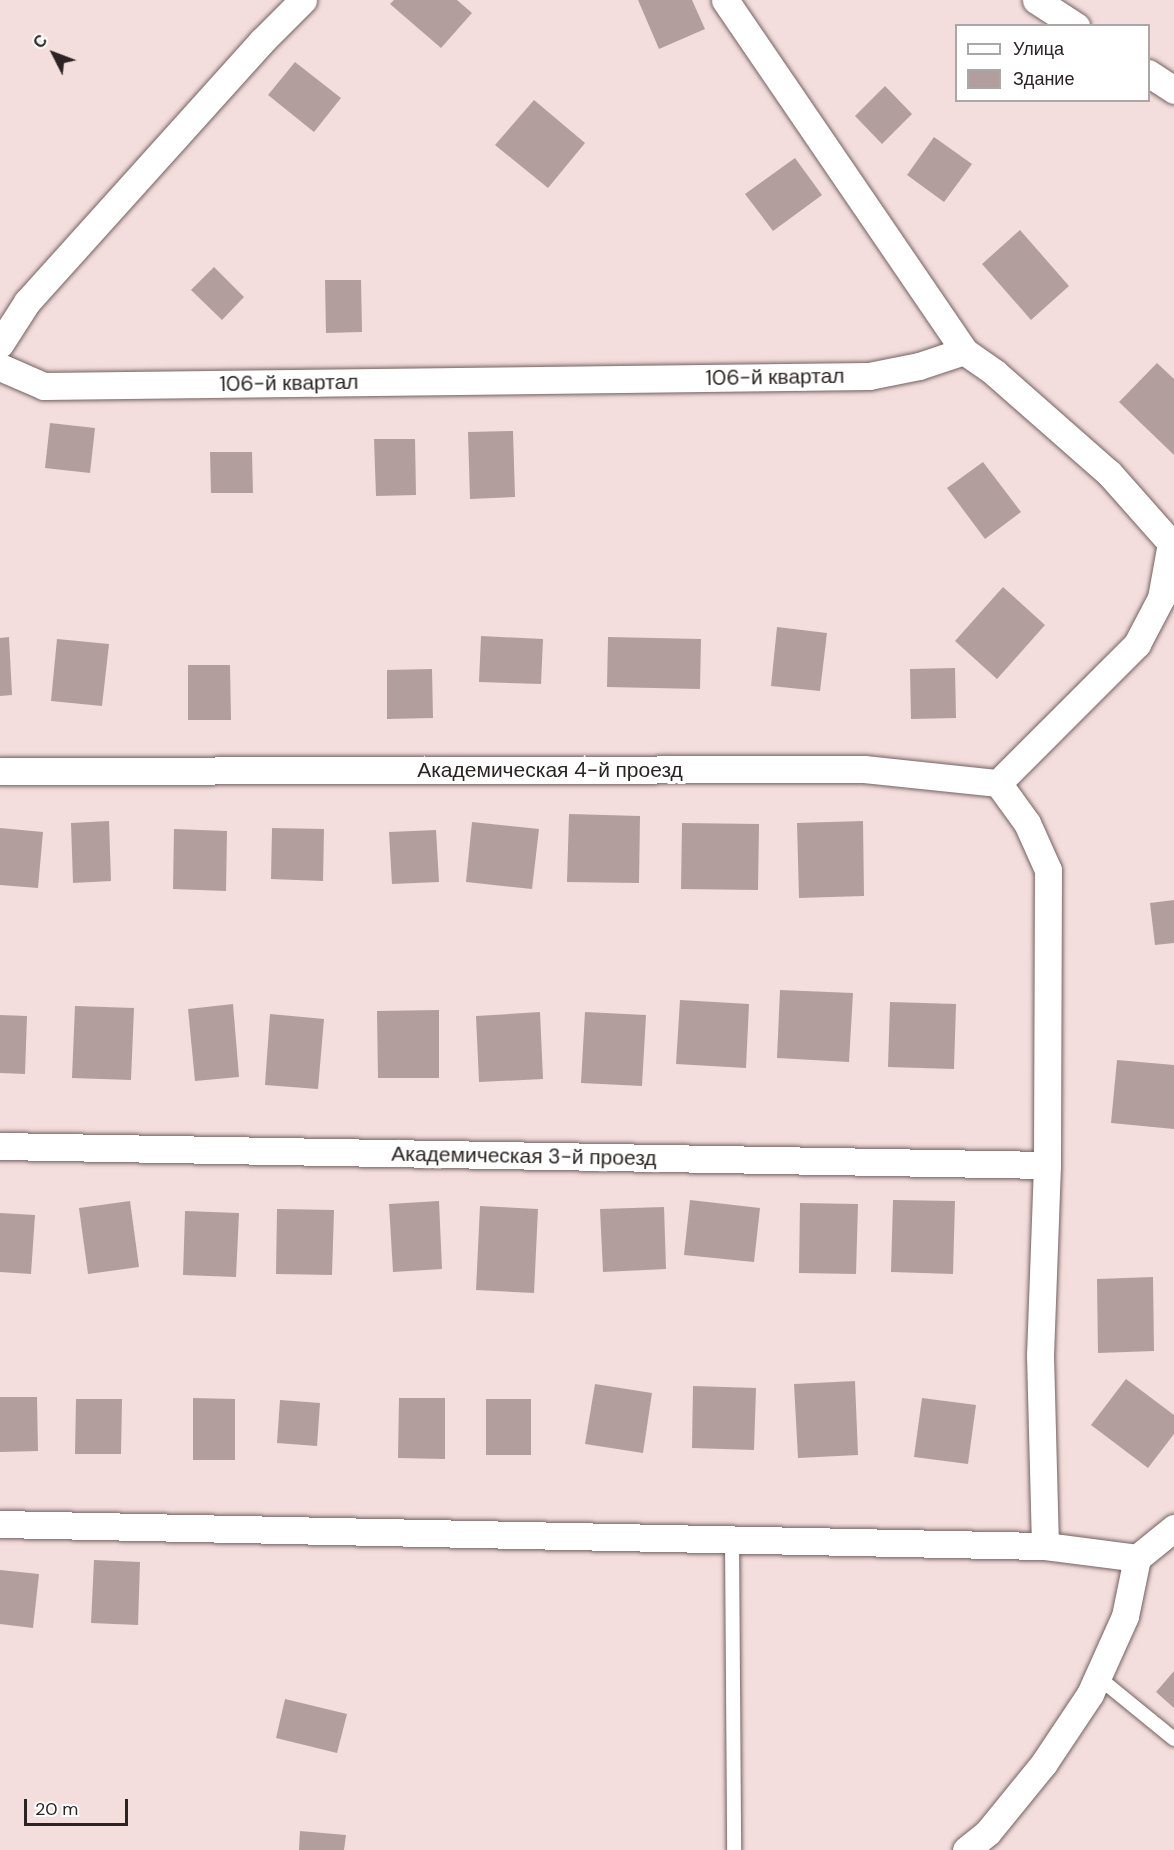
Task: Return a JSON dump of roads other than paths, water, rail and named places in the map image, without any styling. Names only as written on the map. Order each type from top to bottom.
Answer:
[{"type":"street","points":[[0,344],[27,302],[262,41],[303,0]]},
{"type":"street","points":[[725,0],[964,351],[995,373],[1109,473],[1172,544],[1161,598],[1137,644],[998,783],[1028,823],[1048,870],[1047,1165],[1040,1355],[1045,1546]]},
{"type":"street","points":[[1036,0],[1073,24]]},
{"type":"street","points":[[1150,74],[1174,90]]},
{"type":"street","name":"106-й квартал","points":[[0,367],[44,386],[869,376],[919,366],[964,351]]},
{"type":"street","name":"Академическая 4-й проезд","points":[[0,771],[864,769],[998,783]]},
{"type":"street","name":"Академическая 3-й проезд","points":[[0,1146],[1047,1165]]},
{"type":"street","points":[[0,1524],[1045,1546],[1137,1558]]},
{"type":"street","points":[[966,1850],[988,1832],[1044,1763],[1090,1694],[1125,1616],[1137,1558],[1174,1528]]},
{"type":"lane","points":[[732,1539],[734,1850]]},
{"type":"lane","points":[[1098,1677],[1174,1739]]}]
